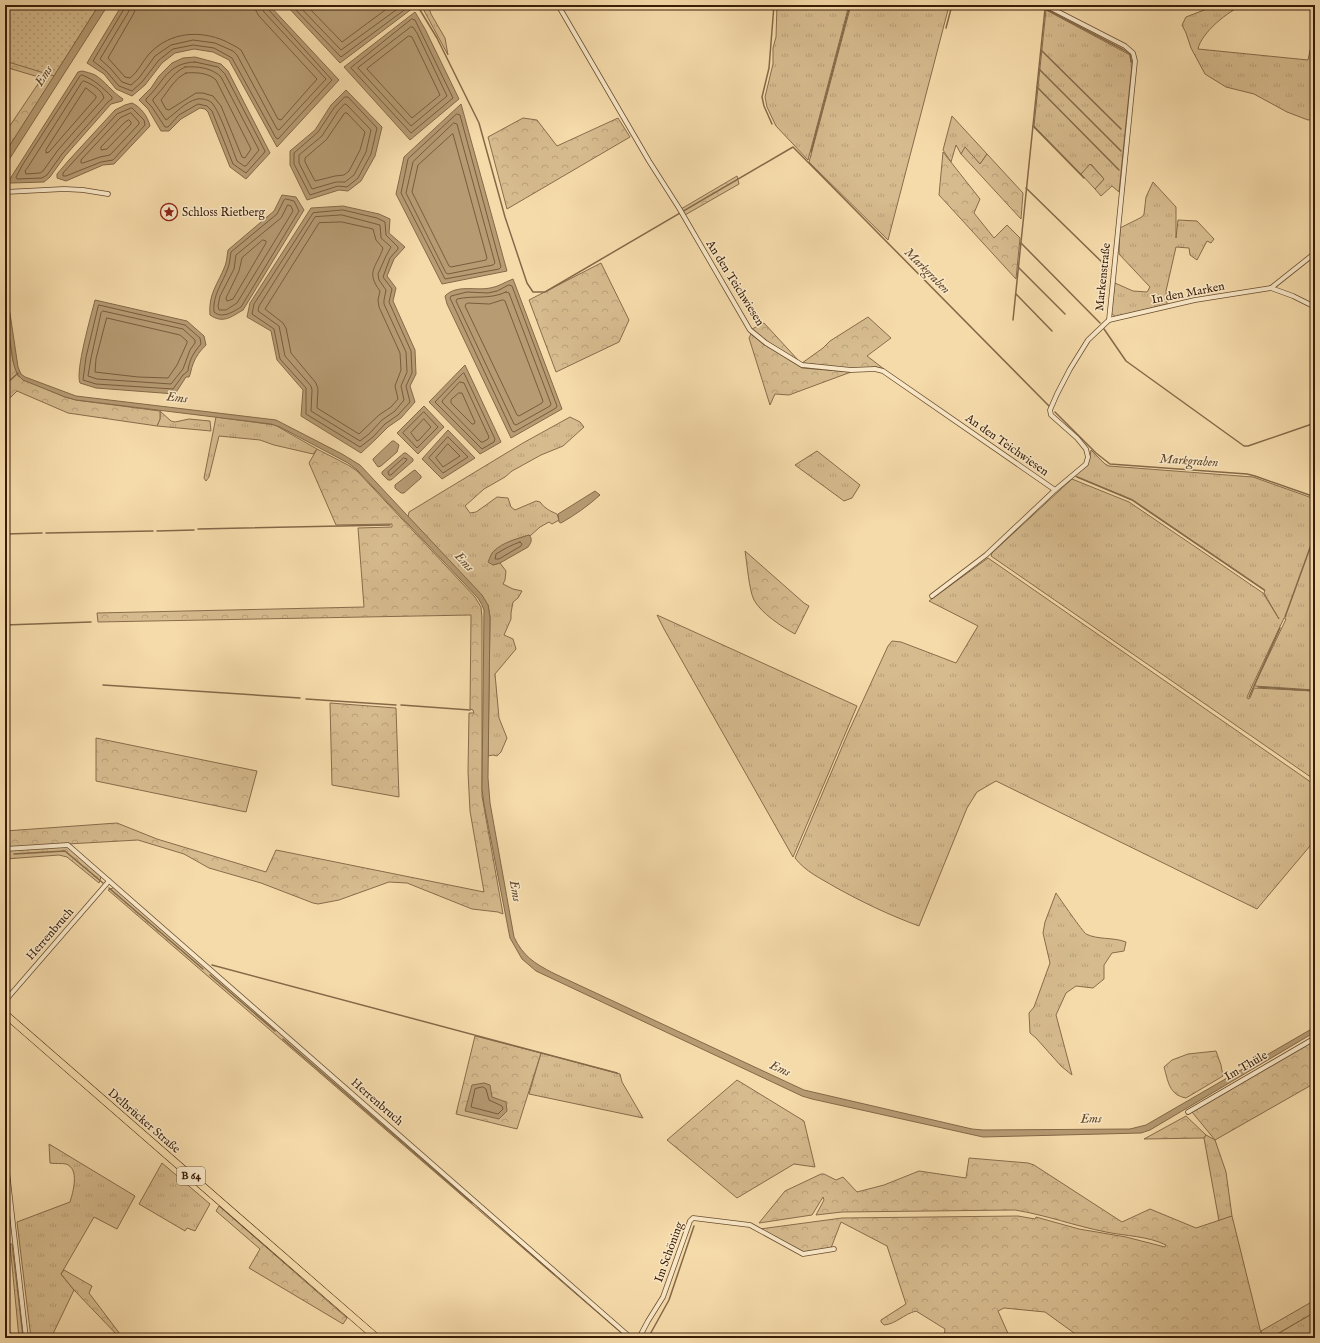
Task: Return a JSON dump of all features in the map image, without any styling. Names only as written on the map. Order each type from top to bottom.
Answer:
[{"type":"main road","name":"Delbrücker Straße","points":[[5,1014],[377,1338]]},
{"type":"street","name":"An den Teichwiesen","points":[[558,5],[648,161],[679,208],[750,330],[766,344],[802,365],[852,370],[875,369],[883,371],[1055,490]]},
{"type":"street","name":"Markenstraße","points":[[932,596],[986,555],[1055,490],[1086,464],[1088,457],[1086,449],[1077,438],[1051,415],[1050,410],[1061,386],[1088,340],[1109,320],[1134,61],[1133,54],[1125,46],[1045,5]]},
{"type":"street","points":[[5,192],[64,188],[108,194]]},
{"type":"street","name":"In den Marken","points":[[1271,288],[1315,253]]},
{"type":"street","name":"In den Marken","points":[[1109,320],[1195,300],[1271,288],[1293,296],[1315,307]]},
{"type":"street","name":"Herrenbruch","points":[[5,849],[68,845],[631,1338]]},
{"type":"street","name":"Herrenbruch","points":[[5,1001],[109,881]]},
{"type":"street","name":"Im Thüle","points":[[1188,1112],[1315,1038]]},
{"type":"street","points":[[5,1154],[26,1338]]},
{"type":"street","name":"Im Schöning","points":[[639,1338],[664,1297],[690,1221],[693,1218],[750,1225],[803,1254],[834,1249]]},
{"type":"green space","points":[[5,5],[99,5],[54,76],[5,61]]},
{"type":"green space","points":[[421,5],[428,5],[431,14],[445,38],[448,55]]},
{"type":"green space","points":[[777,5],[849,5],[808,160],[776,126],[767,107],[765,97],[773,64]]},
{"type":"green space","points":[[851,5],[949,6],[888,240],[809,162]]},
{"type":"green space","points":[[1217,5],[1244,5],[1216,23],[1204,36],[1198,49],[1308,60],[1315,27],[1315,119],[1308,120],[1287,112],[1254,94],[1226,87],[1205,74],[1191,48],[1182,25],[1186,17]]},
{"type":"green space","points":[[1046,10],[1130,55],[1132,64],[1119,192],[1112,186],[1101,196],[1095,189],[1104,179],[1091,164],[1081,174],[1034,126]]},
{"type":"green space","points":[[5,36],[59,69],[5,153],[5,133],[42,78],[5,67]]},
{"type":"green space","points":[[952,116],[987,154],[980,164],[965,148],[961,154],[956,145],[951,162],[943,150]]},
{"type":"green space","points":[[523,118],[537,120],[557,146],[618,118],[630,137],[507,209],[488,137]]},
{"type":"green space","points":[[965,147],[980,164],[987,154],[1023,193],[1021,219],[961,154]]},
{"type":"green space","points":[[943,152],[980,199],[974,213],[994,238],[1007,225],[1020,238],[1016,279],[939,195]]},
{"type":"green space","points":[[1090,164],[1104,179],[1095,189],[1081,174]]},
{"type":"green space","points":[[737,176],[739,184],[685,215],[681,209]]},
{"type":"green space","points":[[1153,182],[1176,207],[1176,238],[1178,220],[1197,221],[1214,239],[1211,243],[1207,241],[1197,260],[1190,255],[1189,248],[1176,247],[1166,291],[1167,304],[1116,317],[1111,313],[1115,283],[1133,291],[1147,292],[1150,287],[1119,254],[1120,228],[1142,217],[1144,214],[1146,197]]},
{"type":"green space","points":[[601,263],[629,320],[619,342],[556,372],[529,300]]},
{"type":"green space","points":[[5,308],[13,361],[18,376],[65,397],[76,400],[160,411],[160,419],[157,426],[68,413],[17,391],[5,403]]},
{"type":"green space","points":[[868,317],[891,338],[867,356],[884,369],[876,367],[854,369],[802,363],[830,341]]},
{"type":"green space","points":[[764,323],[799,361],[765,340],[752,329]]},
{"type":"green space","points":[[751,334],[763,344],[802,368],[851,372],[789,395],[775,394],[770,405],[749,338]]},
{"type":"green space","points":[[160,411],[171,421],[175,422],[189,419],[210,421],[211,431],[157,426],[160,419]]},
{"type":"green space","points":[[216,417],[275,425],[317,449],[313,454],[274,445],[260,440],[219,436],[209,477],[206,481],[204,478]]},
{"type":"green space","points":[[570,417],[580,422],[584,427],[563,446],[541,455],[512,471],[505,477],[484,489],[465,506],[470,513],[476,512],[497,497],[508,498],[511,507],[515,510],[536,501],[540,502],[547,509],[557,514],[559,520],[552,524],[549,522],[540,527],[530,536],[529,535],[511,541],[493,552],[493,565],[500,563],[506,571],[503,584],[513,589],[522,591],[518,598],[513,602],[511,619],[504,635],[513,639],[516,649],[495,674],[499,718],[507,738],[501,752],[497,756],[488,756],[490,617],[488,605],[408,517],[409,512],[523,443]]},
{"type":"green space","points":[[317,449],[357,471],[475,597],[481,607],[482,796],[503,914],[472,909],[407,883],[389,882],[339,900],[318,904],[313,903],[261,883],[209,868],[184,854],[138,840],[67,844],[101,877],[99,883],[67,857],[59,855],[5,859],[5,831],[117,823],[157,839],[266,872],[276,850],[484,892],[470,811],[468,772],[469,713],[474,713],[473,710],[470,709],[471,615],[98,622],[97,613],[364,607],[358,528],[392,527],[392,524],[336,525],[309,463]]},
{"type":"green space","points":[[1091,450],[1109,466],[1253,477],[1315,499],[1315,690],[1254,686],[1286,619],[1284,618],[1247,697],[1248,699],[1250,698],[1254,688],[1315,691],[1315,780],[991,556],[992,553],[1072,479],[1129,502],[1200,550],[1263,593],[1279,619],[1264,593],[1265,590],[1133,500],[1075,476],[1088,461]]},
{"type":"green space","points":[[817,451],[860,485],[852,498],[844,501],[795,465]]},
{"type":"green space","points":[[745,551],[809,606],[795,634],[778,624],[757,605],[752,596],[749,583]]},
{"type":"green space","points":[[988,558],[1315,785],[1315,840],[1257,909],[996,781],[977,792],[967,808],[919,926],[855,898],[819,878],[799,863],[795,858],[848,733],[888,646],[892,641],[901,642],[956,663],[978,626],[929,601]]},
{"type":"green space","points":[[657,615],[857,706],[793,857],[664,629]]},
{"type":"green space","points":[[330,703],[396,708],[399,797],[332,785]]},
{"type":"green space","points":[[96,738],[257,771],[246,812],[96,781]]},
{"type":"green space","points":[[115,887],[629,1338],[627,1338],[108,890]]},
{"type":"green space","points":[[1056,893],[1086,934],[1126,942],[1124,951],[1112,953],[1104,965],[1104,979],[1093,988],[1076,986],[1066,993],[1056,1015],[1072,1075],[1061,1066],[1030,1033],[1029,1013],[1034,1007],[1050,963],[1043,933],[1045,922]]},
{"type":"green space","points":[[475,1036],[541,1053],[517,1129],[456,1114]]},
{"type":"green space","points":[[1315,1040],[1315,1083],[1215,1140],[1192,1112]]},
{"type":"green space","points":[[1216,1051],[1223,1076],[1186,1098],[1176,1094],[1173,1091],[1168,1082],[1164,1067],[1172,1060],[1188,1054]]},
{"type":"green space","points":[[541,1053],[620,1074],[622,1082],[643,1118],[529,1094]]},
{"type":"green space","points":[[737,1080],[804,1121],[815,1167],[794,1164],[737,1198],[667,1140]]},
{"type":"green space","points":[[1186,1116],[1206,1135],[1204,1138],[1144,1139]]},
{"type":"green space","points":[[1206,1135],[1215,1140],[1226,1172],[1232,1216],[1219,1221],[1204,1138]]},
{"type":"green space","points":[[49,1144],[135,1196],[117,1229],[94,1217],[61,1274],[74,1290],[51,1338],[31,1338],[17,1222],[70,1202],[73,1193],[73,1171],[66,1164],[50,1163]]},
{"type":"green space","points":[[969,1158],[1028,1163],[1034,1165],[1122,1222],[1150,1209],[1196,1228],[1232,1216],[1262,1337],[1261,1331],[1315,1300],[1315,1312],[1270,1338],[1081,1338],[1045,1312],[1004,1308],[998,1311],[1010,1338],[944,1338],[945,1329],[916,1311],[888,1324],[884,1325],[881,1322],[881,1320],[906,1304],[887,1246],[841,1222],[831,1248],[803,1252],[760,1229],[842,1218],[1018,1216],[1035,1219],[1036,1217],[1079,1229],[1126,1237],[1165,1247],[1166,1245],[1152,1240],[1094,1230],[1015,1210],[842,1212],[816,1215],[824,1200],[823,1197],[812,1215],[759,1223],[785,1191],[821,1174],[836,1180],[843,1177],[857,1192],[884,1185],[919,1171],[966,1178]]},
{"type":"green space","points":[[162,1163],[210,1204],[195,1231],[187,1228],[185,1231],[139,1204]]},
{"type":"green space","points":[[219,1206],[347,1318],[343,1324],[249,1268],[260,1249],[216,1211]]},
{"type":"green space","points":[[10,1244],[12,1244],[23,1338],[19,1338]]},
{"type":"green space","points":[[64,1270],[92,1286],[89,1293],[123,1338],[120,1338],[74,1290],[61,1274]]},
{"type":"green space","points":[[1315,1312],[1315,1338],[1271,1338]]},
{"type":"water","points":[[99,5],[108,5],[5,166],[5,153]]},
{"type":"water","points":[[122,5],[269,5],[339,80],[277,147],[229,60],[213,52],[194,49],[175,53],[162,63],[145,85],[132,96],[116,89],[104,74],[87,63]]},
{"type":"water","points":[[286,5],[411,5],[413,8],[340,63]]},
{"type":"water","points":[[415,12],[425,29],[459,99],[410,140],[344,67]]},
{"type":"water","points":[[195,57],[221,64],[228,71],[270,153],[246,179],[230,167],[208,112],[205,109],[200,108],[181,119],[169,131],[161,131],[148,109],[139,100],[172,63],[183,58]]},
{"type":"water","points":[[82,71],[99,77],[123,99],[122,101],[111,104],[65,156],[50,177],[44,182],[8,182],[78,72]]},
{"type":"water","points":[[346,90],[382,127],[375,156],[361,181],[348,191],[339,190],[307,200],[290,165],[290,151],[315,130],[331,105]]},
{"type":"water","points":[[132,103],[144,113],[150,126],[114,164],[103,165],[66,181],[57,178],[57,174],[115,110]]},
{"type":"water","points":[[461,104],[507,271],[442,284],[396,194],[404,157]]},
{"type":"water","points":[[282,195],[296,197],[304,210],[243,310],[231,317],[223,319],[215,318],[210,315],[212,295],[225,266],[228,250],[274,211]]},
{"type":"water","points":[[343,206],[379,214],[390,219],[389,233],[405,247],[394,259],[387,276],[396,288],[393,301],[415,350],[416,374],[410,386],[415,402],[401,418],[388,427],[361,453],[301,416],[303,390],[277,360],[271,331],[247,317],[250,303],[311,208]]},
{"type":"water","points":[[513,279],[562,409],[511,438],[447,304],[445,296],[455,290],[484,289],[499,286]]},
{"type":"water","points":[[5,280],[18,367],[21,374],[25,377],[76,396],[276,420],[360,465],[482,595],[488,605],[490,617],[488,778],[490,803],[514,937],[517,944],[525,954],[546,969],[804,1090],[972,1129],[983,1130],[1130,1129],[1146,1125],[1315,1027],[1315,1032],[1150,1130],[1141,1133],[983,1137],[802,1096],[536,971],[522,959],[510,938],[484,804],[482,789],[484,610],[478,598],[357,470],[348,463],[280,427],[271,424],[76,400],[23,380],[17,373],[13,361],[5,308]]},
{"type":"water","points":[[95,300],[187,321],[204,336],[206,345],[195,358],[189,377],[186,377],[175,394],[96,388],[80,383],[79,377],[81,356]]},
{"type":"water","points":[[465,365],[501,442],[480,454],[429,402]]},
{"type":"water","points":[[424,406],[444,427],[418,454],[397,433]]},
{"type":"water","points":[[448,430],[475,458],[442,479],[422,459]]},
{"type":"water","points":[[392,441],[399,445],[397,452],[378,467],[373,459]]},
{"type":"water","points":[[404,453],[413,459],[413,461],[391,480],[388,480],[382,472]]},
{"type":"water","points":[[415,470],[421,478],[404,493],[401,493],[395,488],[395,485]]},
{"type":"water","points":[[595,491],[600,495],[591,503],[561,523],[559,522],[558,514]]},
{"type":"water","points":[[529,535],[531,541],[528,547],[500,563],[493,565],[488,562],[491,554],[502,545]]},
{"type":"water","points":[[484,1083],[490,1085],[492,1097],[506,1102],[507,1111],[499,1119],[465,1111],[472,1085]]},
{"type":"waterway","points":[[417,5],[437,38],[479,123],[505,217],[527,283],[533,292],[545,292],[793,147],[1049,406]]},
{"type":"waterway","name":"Markgraben","points":[[772,124],[764,106],[762,97],[769,68],[774,5]]},
{"type":"waterway","points":[[811,152],[850,5]]},
{"type":"waterway","points":[[946,28],[952,5]]},
{"type":"waterway","points":[[1038,5],[1124,50],[1130,54],[1131,62]]},
{"type":"waterway","points":[[1013,320],[1045,9]]},
{"type":"waterway","points":[[1041,50],[1121,129]]},
{"type":"waterway","points":[[1039,69],[1121,151]]},
{"type":"waterway","points":[[1037,87],[1119,170]]},
{"type":"waterway","points":[[1033,126],[1084,178]]},
{"type":"waterway","points":[[1026,188],[1108,268]]},
{"type":"waterway","points":[[1021,243],[1100,323]]},
{"type":"waterway","points":[[1018,267],[1065,314]]},
{"type":"waterway","points":[[1016,294],[1052,331]]},
{"type":"waterway","points":[[1104,329],[1126,361],[1244,446],[1248,446],[1315,423]]},
{"type":"waterway","points":[[5,385],[18,373]]},
{"type":"waterway","name":"Markgraben","points":[[1055,412],[1096,453],[1110,464],[1247,474],[1315,497]]},
{"type":"waterway","points":[[1077,477],[1132,500],[1264,590]]},
{"type":"waterway","points":[[198,529],[390,525]]},
{"type":"waterway","points":[[157,531],[194,530]]},
{"type":"waterway","points":[[46,533],[153,531]]},
{"type":"waterway","points":[[5,534],[42,533]]},
{"type":"waterway","points":[[1285,617],[1315,534]]},
{"type":"waterway","points":[[5,625],[91,622]]},
{"type":"waterway","points":[[1249,697],[1280,628]]},
{"type":"waterway","points":[[103,685],[300,698]]},
{"type":"waterway","points":[[1258,687],[1315,691]]},
{"type":"waterway","points":[[306,699],[396,705]]},
{"type":"waterway","points":[[401,705],[470,710]]},
{"type":"waterway","points":[[14,854],[65,851],[103,883]]},
{"type":"waterway","points":[[109,888],[203,969]]},
{"type":"waterway","points":[[212,965],[617,1073]]},
{"type":"waterway","points":[[210,975],[275,1031]]},
{"type":"waterway","points":[[283,1039],[472,1203]]},
{"type":"waterway","points":[[478,1207],[554,1274]]},
{"type":"waterway","points":[[648,1338],[669,1300],[694,1226]]},
{"type":"waterway","points":[[559,1278],[563,1281]]},
{"type":"waterway","points":[[5,1328],[16,1338]]},
{"type":"place","name":"Schloss Rietberg","points":[[169,212]]},
{"type":"water label","name":"Ems","points":[[44,76]]},
{"type":"water label","name":"Ems","points":[[177,398]]},
{"type":"water label","name":"Ems","points":[[464,562]]},
{"type":"water label","name":"Ems","points":[[515,891]]},
{"type":"water label","name":"Ems","points":[[780,1069]]},
{"type":"water label","name":"Ems","points":[[1091,1119]]}]
